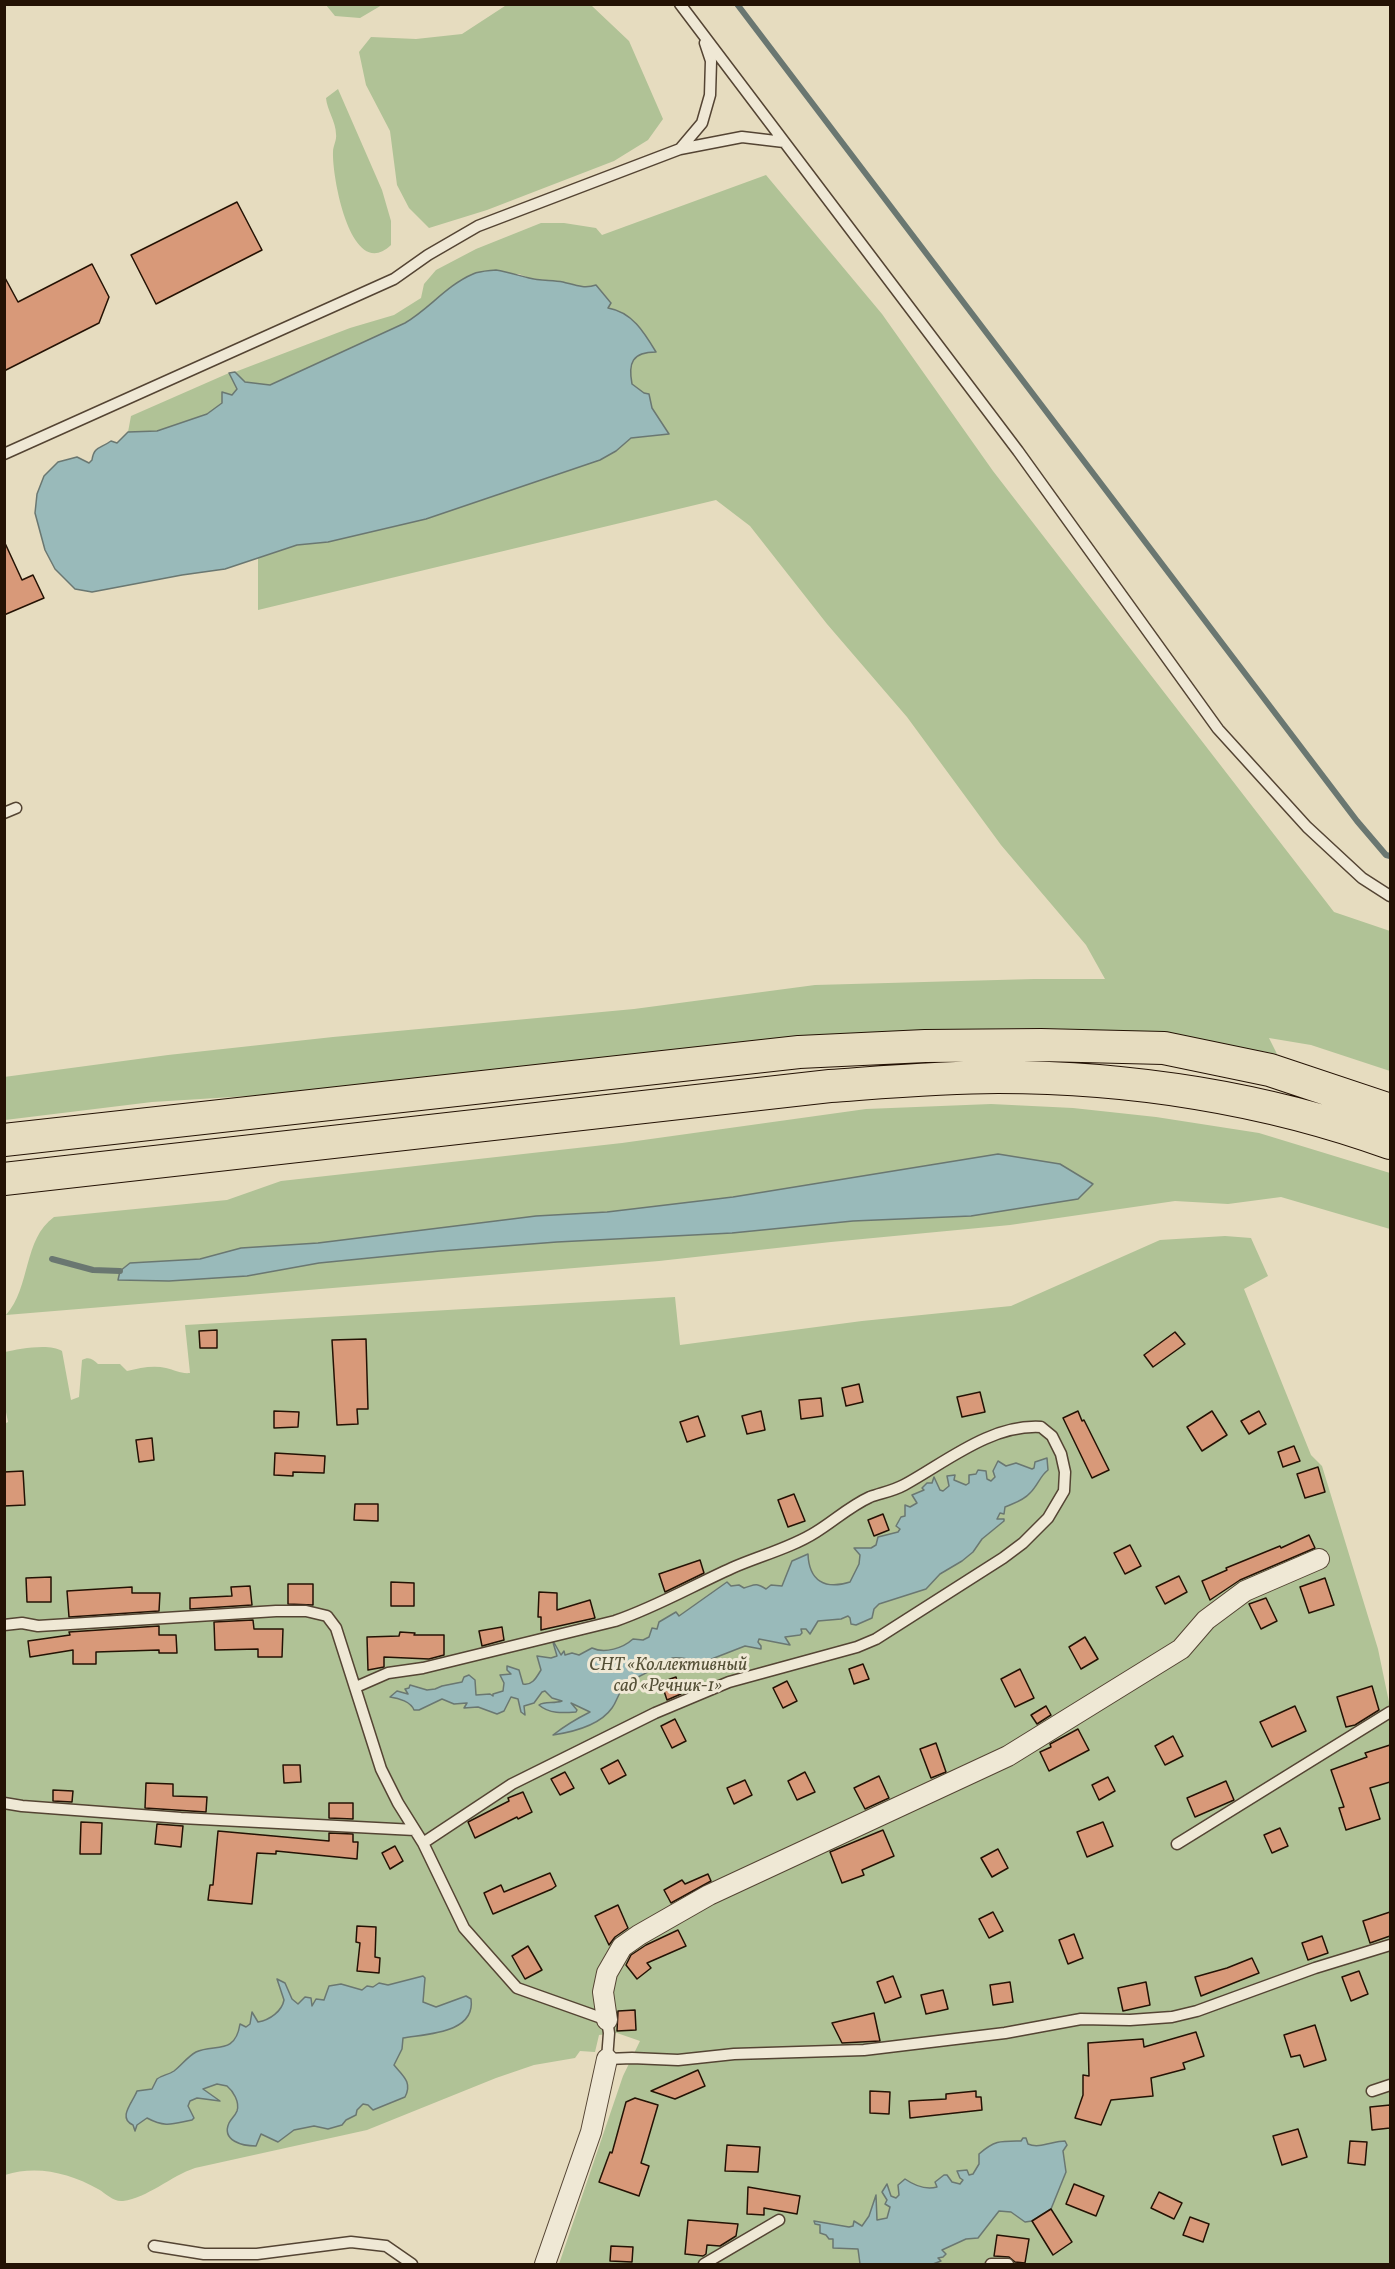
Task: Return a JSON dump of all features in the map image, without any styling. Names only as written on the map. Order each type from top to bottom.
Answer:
[{"type":"main road","points":[[4,1140],[799,1052],[925,1046],[1041,1045],[1164,1048],[1270,1070],[1390,1110]]},
{"type":"main road","points":[[4,1179],[915,1079],[998,1077],[1068,1079],[1152,1087],[1217,1097],[1296,1115],[1390,1143]]},
{"type":"street","points":[[607,2020],[604,1982],[616,1956],[629,1941],[709,1895],[1008,1756],[1181,1649],[1206,1620],[1245,1591],[1319,1559]]},
{"type":"street","points":[[545,2265],[591,2132],[607,2059]]},
{"type":"lane","points":[[680,4],[1018,451],[1218,729],[1307,827],[1362,878],[1390,896]]},
{"type":"lane","points":[[680,149],[702,123],[710,95],[711,61],[702,33]]},
{"type":"lane","points":[[4,454],[394,279],[428,255],[478,226],[680,149],[742,137],[784,142]]},
{"type":"lane","points":[[4,813],[16,808]]},
{"type":"lane","points":[[356,1687],[388,1673],[423,1668],[639,1613],[730,1569],[816,1533],[836,1517],[863,1501],[900,1487],[975,1444],[1003,1433],[1028,1427],[1041,1427],[1052,1437],[1061,1454],[1065,1472],[1064,1491],[1055,1509],[1035,1531],[1003,1558],[883,1635],[857,1647],[729,1682],[655,1713],[512,1784],[423,1844]]},
{"type":"lane","points":[[4,1625],[22,1623],[38,1626],[153,1620],[265,1611],[320,1613],[327,1616],[336,1628],[381,1769],[423,1844],[464,1928],[516,1988],[607,2020],[609,2033],[607,2059],[678,2060],[722,2054],[864,2050],[1005,2033],[1081,2019],[1130,2020],[1172,2017],[1197,2011],[1315,1968],[1390,1945]]},
{"type":"lane","points":[[1177,1844],[1390,1712]]},
{"type":"lane","points":[[4,1803],[181,1818],[415,1830]]},
{"type":"lane","points":[[1372,2091],[1390,2085]]},
{"type":"lane","points":[[704,2265],[780,2220]]},
{"type":"lane","points":[[154,2246],[204,2254],[257,2254],[351,2242],[386,2246],[412,2265]]},
{"type":"lane","points":[[991,2264],[1008,2265]]},
{"type":"green space","points":[[508,4],[592,6],[629,41],[663,119],[648,140],[614,161],[487,210],[429,228],[409,208],[397,185],[390,131],[366,85],[359,52],[371,37],[416,39],[462,34]]},
{"type":"green space","points":[[326,5],[382,5],[360,18],[335,16]]},
{"type":"green space","points":[[338,89],[382,190],[391,221],[391,245],[377,253],[365,250],[355,239],[340,202],[333,152],[336,130],[326,98]]},
{"type":"green space","points":[[766,175],[882,314],[993,471],[1334,912],[1390,931],[1390,1071],[1311,1045],[1269,1038],[1277,1054],[1194,1040],[1116,1031],[1029,1028],[912,1032],[410,1086],[152,1102],[5,1120],[4,1077],[168,1055],[634,1009],[815,985],[1105,979],[1086,945],[1001,845],[907,717],[827,624],[750,526],[716,500],[258,610],[258,558],[297,545],[328,542],[426,519],[600,460],[616,451],[631,438],[669,434],[652,408],[649,394],[632,385],[630,370],[633,360],[641,354],[655,352],[630,318],[607,308],[611,302],[596,285],[588,288],[496,270],[480,272],[439,296],[422,313],[405,323],[270,385],[245,382],[235,372],[350,328],[394,315],[421,298],[424,284],[436,270],[476,249],[541,223],[564,223],[596,228],[602,235]]},
{"type":"green space","points":[[229,373],[237,389],[207,414],[157,431],[128,432],[131,416]]},
{"type":"green space","points":[[991,1104],[1073,1108],[1156,1117],[1259,1133],[1390,1173],[1390,1229],[1281,1197],[1228,1204],[1175,1201],[1010,1225],[659,1261],[6,1315],[20,1291],[37,1238],[44,1226],[54,1217],[227,1200],[281,1181],[622,1143],[866,1109]]},
{"type":"green space","name":"СНТ «Коллективный сад «Речник-1»","points":[[1225,1236],[1251,1238],[1268,1276],[1244,1289],[1311,1455],[1322,1466],[1378,1649],[1390,1707],[1390,2264],[559,2264],[623,2076],[640,2041],[617,2033],[599,2035],[595,2052],[580,2051],[575,2058],[534,2065],[496,2078],[367,2130],[195,2168],[132,2199],[116,2200],[87,2183],[53,2172],[29,2171],[5,2175],[4,1424],[8,1422],[5,1407],[5,1352],[42,1347],[62,1351],[71,1400],[79,1397],[82,1360],[87,1358],[93,1359],[98,1364],[120,1364],[127,1371],[156,1367],[190,1373],[185,1325],[675,1297],[680,1345],[862,1321],[1011,1306],[1160,1240]]},
{"type":"water","points":[[496,270],[533,279],[587,287],[596,285],[611,303],[608,308],[631,318],[656,352],[642,354],[634,360],[631,370],[632,384],[649,394],[652,408],[669,434],[631,438],[616,451],[600,460],[426,519],[328,542],[297,545],[225,569],[92,592],[75,589],[55,569],[45,550],[35,513],[37,494],[44,476],[58,462],[77,457],[89,463],[96,450],[111,441],[117,443],[128,432],[157,431],[207,414],[222,403],[222,392],[232,395],[237,389],[229,373],[235,372],[245,382],[270,385],[405,323],[446,291],[473,274]]},
{"type":"water","points":[[998,1154],[1060,1164],[1093,1184],[1078,1199],[971,1216],[853,1221],[732,1233],[440,1251],[319,1263],[247,1276],[169,1281],[118,1280],[120,1271],[130,1263],[200,1259],[241,1248],[318,1243],[536,1216],[607,1212],[733,1197]]},
{"type":"water","points":[[1047,1458],[1048,1470],[1030,1493],[1005,1507],[1004,1514],[1000,1513],[997,1519],[1004,1519],[1004,1521],[982,1539],[973,1552],[940,1574],[926,1589],[879,1604],[874,1609],[872,1618],[856,1625],[851,1624],[848,1616],[841,1619],[818,1621],[810,1634],[806,1629],[801,1629],[800,1635],[785,1637],[790,1645],[759,1639],[761,1649],[745,1646],[709,1660],[703,1667],[703,1663],[672,1658],[673,1661],[627,1684],[607,1714],[586,1727],[553,1735],[590,1712],[571,1703],[577,1710],[576,1712],[561,1713],[547,1710],[539,1705],[562,1701],[552,1698],[545,1691],[534,1703],[524,1706],[525,1715],[521,1712],[518,1699],[511,1697],[504,1711],[497,1714],[478,1707],[464,1708],[467,1703],[454,1704],[442,1699],[419,1710],[414,1710],[404,1701],[390,1697],[397,1691],[408,1694],[405,1689],[410,1685],[427,1690],[435,1689],[462,1682],[464,1677],[469,1675],[475,1680],[476,1695],[490,1694],[493,1696],[503,1691],[504,1683],[500,1675],[511,1674],[507,1666],[519,1670],[523,1684],[529,1684],[541,1670],[537,1656],[551,1658],[557,1656],[552,1639],[561,1655],[564,1651],[565,1655],[572,1653],[579,1655],[592,1648],[608,1650],[624,1645],[633,1639],[643,1640],[649,1637],[652,1628],[657,1629],[659,1622],[676,1612],[679,1616],[727,1582],[731,1586],[739,1585],[744,1588],[755,1585],[766,1589],[771,1585],[782,1586],[792,1561],[808,1554],[811,1571],[820,1581],[833,1585],[850,1582],[859,1564],[860,1555],[854,1548],[871,1548],[876,1545],[878,1537],[898,1532],[900,1529],[896,1526],[901,1517],[905,1516],[905,1505],[910,1507],[917,1503],[912,1495],[924,1490],[922,1488],[927,1483],[932,1483],[934,1477],[940,1490],[943,1491],[949,1486],[947,1476],[955,1475],[954,1480],[966,1485],[969,1483],[969,1475],[976,1474],[978,1470],[986,1471],[987,1479],[991,1481],[995,1477],[993,1471],[998,1461],[1006,1466],[1016,1463],[1032,1469],[1035,1462]]},
{"type":"water","points":[[423,1976],[425,1978],[423,2002],[436,2007],[466,1996],[471,1999],[470,2011],[457,2026],[435,2033],[403,2038],[402,2049],[394,2065],[407,2083],[405,2097],[373,2110],[363,2104],[357,2110],[356,2115],[342,2125],[328,2129],[314,2126],[294,2130],[278,2142],[261,2134],[256,2146],[235,2141],[228,2134],[229,2123],[236,2113],[238,2104],[227,2086],[217,2084],[203,2089],[220,2101],[197,2098],[190,2101],[188,2106],[194,2118],[192,2120],[164,2124],[147,2118],[137,2125],[135,2131],[126,2118],[137,2091],[152,2089],[157,2079],[174,2071],[196,2052],[229,2045],[234,2041],[240,2024],[246,2027],[250,2024],[252,2012],[258,2022],[275,2014],[281,2008],[284,2000],[277,1979],[285,1983],[292,1999],[298,2004],[305,1997],[311,1998],[312,2006],[316,1999],[324,2000],[329,1986],[341,1984],[362,1990],[379,1983],[388,1985]]},
{"type":"water","points":[[1026,2138],[1028,2144],[1032,2145],[1065,2141],[1067,2145],[1063,2151],[1066,2172],[1051,2209],[1032,2221],[1025,2222],[1011,2212],[999,2211],[978,2238],[966,2239],[942,2250],[946,2254],[938,2258],[941,2261],[933,2264],[860,2264],[858,2249],[833,2248],[833,2239],[820,2233],[820,2225],[815,2224],[814,2221],[849,2227],[853,2226],[854,2221],[862,2226],[869,2216],[876,2195],[877,2220],[887,2218],[890,2207],[885,2204],[887,2200],[882,2192],[887,2184],[891,2196],[896,2198],[899,2195],[898,2185],[905,2179],[920,2187],[933,2188],[937,2187],[935,2182],[947,2175],[952,2182],[960,2184],[963,2180],[957,2171],[967,2170],[969,2175],[973,2174],[979,2164],[979,2154],[985,2149],[998,2142],[1021,2141]]},
{"type":"building","points":[[237,202],[262,250],[156,304],[131,255]]},
{"type":"building","points":[[92,264],[109,297],[99,323],[4,371],[4,276],[18,302]]},
{"type":"building","points":[[4,541],[22,580],[33,575],[44,598],[4,615]]},
{"type":"building","points":[[217,1330],[217,1348],[200,1348],[199,1331]]},
{"type":"building","points":[[1175,1332],[1185,1344],[1153,1367],[1144,1355]]},
{"type":"building","points":[[366,1339],[368,1409],[357,1409],[358,1424],[337,1425],[332,1340]]},
{"type":"building","points":[[859,1384],[863,1402],[846,1406],[842,1388]]},
{"type":"building","points":[[980,1392],[985,1412],[962,1417],[957,1397]]},
{"type":"building","points":[[821,1398],[823,1416],[801,1419],[799,1400]]},
{"type":"building","points":[[274,1411],[299,1412],[298,1427],[274,1428]]},
{"type":"building","points":[[761,1411],[765,1430],[747,1434],[742,1416]]},
{"type":"building","points":[[1078,1411],[1109,1470],[1092,1478],[1063,1418]]},
{"type":"building","points":[[1212,1411],[1227,1435],[1202,1451],[1187,1427]]},
{"type":"building","points":[[1259,1411],[1266,1424],[1249,1434],[1241,1421]]},
{"type":"building","points":[[698,1416],[705,1436],[687,1442],[680,1422]]},
{"type":"building","points":[[152,1438],[154,1460],[139,1462],[136,1440]]},
{"type":"building","points":[[1294,1446],[1300,1461],[1283,1467],[1278,1452]]},
{"type":"building","points":[[275,1453],[325,1456],[324,1473],[293,1472],[293,1476],[274,1475]]},
{"type":"building","points":[[1318,1467],[1325,1492],[1305,1498],[1297,1474]]},
{"type":"building","points":[[23,1471],[25,1505],[4,1506],[4,1472]]},
{"type":"building","points":[[794,1494],[805,1521],[788,1527],[778,1500]]},
{"type":"building","points":[[355,1504],[378,1504],[378,1521],[354,1520]]},
{"type":"building","points":[[883,1514],[889,1530],[874,1536],[868,1520]]},
{"type":"building","points":[[1309,1535],[1315,1548],[1240,1580],[1210,1600],[1202,1581],[1227,1570],[1226,1568]]},
{"type":"building","points":[[1130,1545],[1141,1566],[1125,1574],[1114,1553]]},
{"type":"building","points":[[700,1560],[704,1573],[665,1592],[659,1574]]},
{"type":"building","points":[[1179,1576],[1187,1592],[1165,1604],[1156,1587]]},
{"type":"building","points":[[51,1577],[51,1602],[27,1602],[26,1578]]},
{"type":"building","points":[[1325,1578],[1334,1605],[1309,1613],[1300,1587]]},
{"type":"building","points":[[391,1582],[414,1583],[414,1606],[391,1606]]},
{"type":"building","points":[[288,1584],[313,1584],[313,1605],[288,1604]]},
{"type":"building","points":[[250,1586],[252,1605],[190,1609],[190,1598],[232,1596],[231,1587]]},
{"type":"building","points":[[132,1587],[132,1593],[160,1593],[159,1611],[69,1617],[67,1591]]},
{"type":"building","points":[[539,1592],[557,1593],[557,1610],[590,1600],[595,1618],[541,1630],[541,1617],[538,1617]]},
{"type":"building","points":[[1266,1598],[1277,1621],[1261,1629],[1249,1604]]},
{"type":"building","points":[[253,1620],[254,1629],[283,1629],[282,1657],[258,1657],[258,1649],[215,1650],[214,1622]]},
{"type":"building","points":[[159,1626],[159,1635],[176,1635],[177,1653],[159,1653],[159,1650],[96,1652],[96,1664],[73,1664],[73,1650],[30,1657],[28,1641],[70,1635],[69,1632]]},
{"type":"building","points":[[502,1627],[504,1640],[482,1646],[479,1631]]},
{"type":"building","points":[[400,1632],[415,1633],[414,1635],[444,1635],[444,1655],[429,1659],[384,1657],[384,1667],[368,1670],[367,1637],[399,1636]]},
{"type":"building","points":[[1085,1637],[1098,1659],[1081,1669],[1069,1647]]},
{"type":"building","points":[[863,1664],[869,1679],[854,1684],[849,1669]]},
{"type":"building","points":[[1020,1669],[1034,1698],[1015,1707],[1001,1679]]},
{"type":"building","points":[[676,1677],[681,1694],[667,1700],[661,1682]]},
{"type":"building","points":[[787,1681],[797,1701],[783,1708],[773,1688]]},
{"type":"building","points":[[1372,1686],[1379,1710],[1355,1725],[1346,1727],[1337,1697]]},
{"type":"building","points":[[1046,1706],[1051,1715],[1037,1724],[1031,1715]]},
{"type":"building","points":[[1295,1706],[1306,1731],[1272,1747],[1260,1722]]},
{"type":"building","points":[[675,1719],[686,1741],[672,1748],[661,1726]]},
{"type":"building","points":[[1078,1729],[1089,1750],[1049,1771],[1040,1752]]},
{"type":"building","points":[[1173,1736],[1183,1756],[1165,1765],[1155,1746]]},
{"type":"building","points":[[936,1743],[946,1772],[931,1778],[920,1749]]},
{"type":"building","points":[[1390,1745],[1390,1782],[1370,1788],[1380,1819],[1346,1830],[1339,1808],[1344,1807],[1331,1770],[1367,1757],[1365,1753]]},
{"type":"building","points":[[618,1760],[626,1775],[609,1784],[601,1769]]},
{"type":"building","points":[[283,1765],[300,1765],[301,1782],[284,1783]]},
{"type":"building","points":[[565,1772],[574,1788],[560,1795],[551,1779]]},
{"type":"building","points":[[805,1772],[815,1792],[797,1800],[788,1781]]},
{"type":"building","points":[[879,1776],[889,1798],[865,1809],[854,1788]]},
{"type":"building","points":[[1108,1777],[1115,1791],[1099,1800],[1092,1785]]},
{"type":"building","points":[[745,1780],[752,1795],[734,1804],[727,1788]]},
{"type":"building","points":[[1226,1781],[1234,1800],[1195,1817],[1187,1798]]},
{"type":"building","points":[[146,1783],[173,1784],[173,1796],[207,1797],[206,1812],[145,1808]]},
{"type":"building","points":[[53,1790],[73,1791],[72,1802],[53,1801]]},
{"type":"building","points":[[523,1792],[532,1812],[475,1838],[468,1822],[509,1801],[508,1798]]},
{"type":"building","points":[[329,1803],[353,1803],[353,1819],[329,1818]]},
{"type":"building","points":[[81,1822],[102,1823],[101,1854],[80,1854]]},
{"type":"building","points":[[1103,1822],[1113,1846],[1087,1857],[1077,1832]]},
{"type":"building","points":[[157,1824],[183,1826],[181,1847],[155,1844]]},
{"type":"building","points":[[1280,1828],[1288,1846],[1272,1853],[1264,1835]]},
{"type":"building","points":[[883,1830],[894,1856],[862,1870],[864,1875],[842,1883],[830,1852]]},
{"type":"building","points":[[218,1831],[329,1841],[329,1833],[353,1834],[353,1842],[358,1842],[357,1859],[276,1851],[276,1854],[257,1853],[252,1904],[208,1900],[210,1885],[213,1885]]},
{"type":"building","points":[[395,1846],[403,1861],[390,1869],[382,1853]]},
{"type":"building","points":[[998,1849],[1008,1868],[992,1877],[981,1858]]},
{"type":"building","points":[[550,1873],[556,1886],[552,1889],[493,1914],[484,1893],[501,1885],[504,1892]]},
{"type":"building","points":[[708,1874],[711,1881],[671,1903],[664,1890],[682,1880],[685,1884]]},
{"type":"building","points":[[618,1905],[628,1928],[615,1937],[609,1945],[595,1916]]},
{"type":"building","points":[[993,1912],[1003,1931],[989,1938],[979,1919]]},
{"type":"building","points":[[1390,1912],[1390,1936],[1370,1943],[1363,1921]]},
{"type":"building","points":[[357,1926],[376,1927],[375,1957],[380,1958],[379,1973],[357,1971],[360,1943],[356,1942]]},
{"type":"building","points":[[678,1930],[686,1946],[647,1963],[651,1968],[637,1979],[626,1965],[631,1955]]},
{"type":"building","points":[[1074,1934],[1083,1958],[1068,1964],[1059,1940]]},
{"type":"building","points":[[1322,1936],[1328,1953],[1308,1960],[1302,1943]]},
{"type":"building","points":[[528,1946],[542,1970],[525,1979],[512,1956]]},
{"type":"building","points":[[1252,1958],[1259,1973],[1201,1996],[1195,1977]]},
{"type":"building","points":[[1359,1971],[1368,1994],[1351,2001],[1342,1977]]},
{"type":"building","points":[[893,1976],[901,1997],[885,2003],[877,1982]]},
{"type":"building","points":[[1010,1982],[1013,2002],[993,2005],[990,1985]]},
{"type":"building","points":[[1146,1982],[1150,2005],[1123,2011],[1118,1988]]},
{"type":"building","points":[[943,1990],[948,2009],[926,2014],[921,1995]]},
{"type":"building","points":[[635,2010],[636,2030],[617,2031],[618,2011]]},
{"type":"building","points":[[874,2013],[880,2041],[842,2043],[832,2023]]},
{"type":"building","points":[[1315,2025],[1326,2060],[1304,2067],[1300,2055],[1291,2057],[1284,2035]]},
{"type":"building","points":[[1196,2032],[1204,2056],[1183,2063],[1185,2069],[1151,2078],[1153,2096],[1111,2100],[1101,2125],[1075,2118],[1083,2095],[1083,2075],[1089,2076],[1088,2043],[1143,2039],[1144,2047]]},
{"type":"building","points":[[698,2070],[705,2086],[675,2099],[651,2091]]},
{"type":"building","points":[[870,2091],[890,2092],[889,2114],[870,2113]]},
{"type":"building","points":[[976,2091],[976,2097],[981,2097],[982,2110],[910,2118],[909,2101],[946,2099],[946,2094]]},
{"type":"building","points":[[635,2098],[658,2105],[641,2163],[649,2166],[639,2196],[599,2182],[610,2152],[612,2153],[626,2102]]},
{"type":"building","points":[[1390,2105],[1390,2128],[1372,2130],[1370,2107]]},
{"type":"building","points":[[1298,2129],[1307,2157],[1282,2165],[1273,2136]]},
{"type":"building","points":[[1350,2141],[1367,2142],[1365,2165],[1348,2163]]},
{"type":"building","points":[[727,2145],[760,2147],[758,2172],[725,2171]]},
{"type":"building","points":[[1074,2184],[1104,2196],[1096,2216],[1066,2204]]},
{"type":"building","points":[[748,2187],[800,2196],[797,2214],[764,2208],[764,2215],[747,2214]]},
{"type":"building","points":[[1159,2192],[1182,2203],[1174,2219],[1151,2208]]},
{"type":"building","points":[[1051,2209],[1072,2242],[1053,2255],[1032,2221]]},
{"type":"building","points":[[1190,2217],[1209,2224],[1203,2242],[1183,2235]]},
{"type":"building","points":[[688,2220],[738,2224],[736,2236],[720,2246],[707,2245],[706,2254],[703,2256],[685,2254]]},
{"type":"building","points":[[997,2235],[1029,2239],[1025,2263],[1015,2262],[1009,2257],[994,2256]]},
{"type":"building","points":[[611,2246],[633,2247],[632,2262],[610,2261]]},
{"type":"waterway","points":[[737,4],[1357,821],[1386,855],[1390,856]]},
{"type":"waterway","points":[[52,1259],[93,1270],[120,1271]]}]
